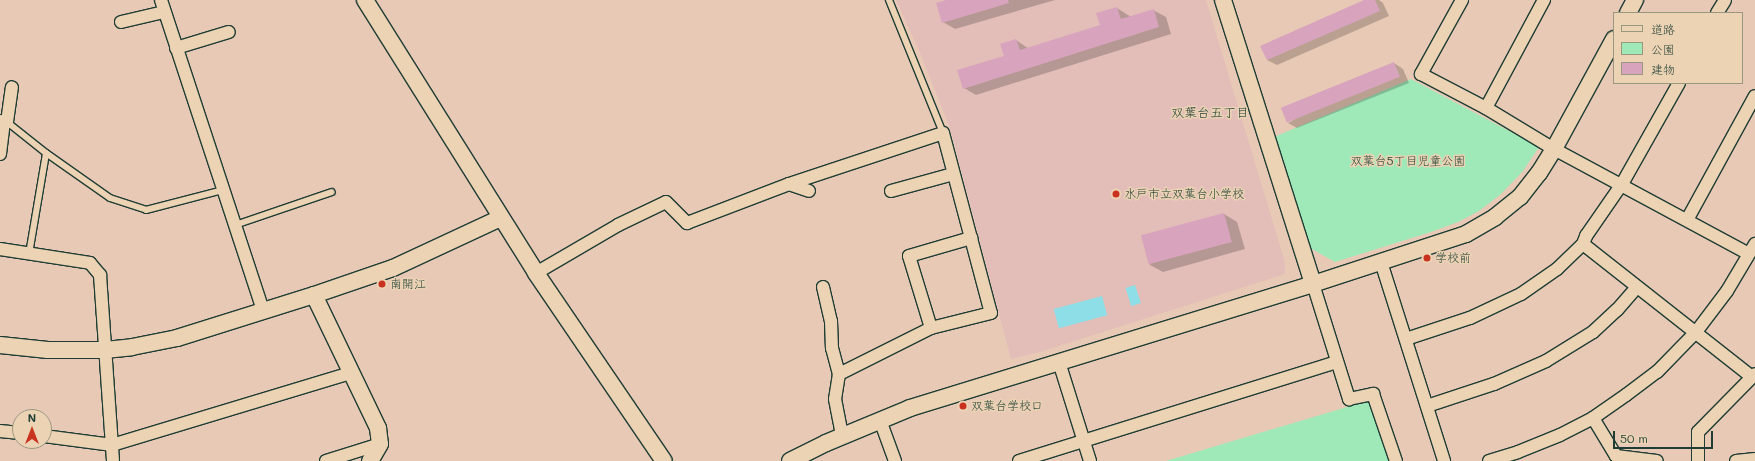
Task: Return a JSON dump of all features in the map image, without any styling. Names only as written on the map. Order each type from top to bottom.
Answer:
[{"type":"street","points":[[161,0],[263,311]]},
{"type":"street","points":[[365,0],[500,218],[664,461]]},
{"type":"street","points":[[1223,0],[1313,284],[1336,362],[1349,399],[1373,394],[1396,461]]},
{"type":"street","points":[[1462,0],[1421,74],[1486,108],[1554,149],[1687,220],[1752,249],[1727,291],[1696,332],[1657,372],[1593,418],[1560,435],[1518,452],[1489,461]]},
{"type":"street","points":[[1486,108],[1544,0]]},
{"type":"street","points":[[1629,12],[1635,0]]},
{"type":"street","points":[[1718,12],[1725,0]]},
{"type":"street","points":[[121,22],[164,12]]},
{"type":"street","points":[[176,48],[229,32]]},
{"type":"street","points":[[790,461],[842,436],[910,408],[1313,284],[1466,234],[1495,217],[1520,197],[1539,173],[1554,149],[1613,41]]},
{"type":"street","points":[[1406,339],[1470,318],[1520,294],[1557,269],[1583,244],[1586,236],[1622,184],[1678,84]]},
{"type":"street","points":[[0,154],[4,121],[12,87]]},
{"type":"street","points":[[1687,220],[1755,96]]},
{"type":"street","points":[[536,273],[618,224],[666,202],[687,223],[789,184],[942,133],[991,313],[931,328],[839,374]]},
{"type":"street","points":[[891,191],[953,174]]},
{"type":"street","points":[[789,184],[809,191]]},
{"type":"street","points":[[0,345],[48,350],[104,350],[132,347],[177,338],[314,295],[393,268],[500,218]]},
{"type":"street","points":[[931,328],[909,256],[971,238]]},
{"type":"street","points":[[1583,244],[1754,376],[1698,432],[1698,461]]},
{"type":"street","points":[[0,249],[90,263],[100,275],[104,350],[113,461]]},
{"type":"street","points":[[1381,262],[1444,461]]},
{"type":"street","points":[[823,287],[831,322],[832,348],[839,374],[835,399],[842,436]]},
{"type":"street","points":[[1427,406],[1494,384],[1546,361],[1593,332],[1617,310],[1637,287]]},
{"type":"street","points":[[314,295],[378,428],[380,444],[370,461]]},
{"type":"street","points":[[1059,362],[1090,461]]},
{"type":"street","points":[[1020,461],[1336,362]]},
{"type":"street","points":[[52,437],[112,446],[351,373]]},
{"type":"street","points":[[1593,418],[1616,456],[1657,461]]},
{"type":"street","points":[[880,420],[895,461]]},
{"type":"street","points":[[0,431],[12,432]]},
{"type":"street","points":[[326,461],[380,444]]},
{"type":"street","points":[[1736,461],[1755,459]]},
{"type":"lane","points":[[889,0],[942,133]]},
{"type":"lane","points":[[4,121],[46,153],[110,198],[146,210],[223,190]]},
{"type":"lane","points":[[29,254],[46,153]]},
{"type":"lane","points":[[234,225],[332,192]]},
{"type":"shaded area","name":"水戸市立双葉台小学校","points":[[896,0],[1206,0],[1284,259],[1285,274],[1040,352],[1011,359],[950,128],[920,53]]},
{"type":"green space","name":"双葉台5丁目児童公園","points":[[1411,79],[1539,147],[1523,171],[1501,194],[1479,211],[1458,222],[1431,232],[1335,262],[1310,248],[1274,137]]},
{"type":"green space","points":[[1367,401],[1371,403],[1391,461],[1166,461]]},
{"type":"water","points":[[1135,285],[1141,303],[1131,306],[1125,288]]},
{"type":"water","points":[[1102,296],[1107,315],[1059,328],[1054,309]]},
{"type":"building","points":[[946,0],[1008,0],[1009,3],[942,23],[936,3]]},
{"type":"building","points":[[1364,0],[1375,0],[1380,11],[1267,60],[1260,46]]},
{"type":"building","points":[[1117,7],[1121,19],[1154,9],[1159,27],[963,89],[957,70],[1004,56],[1000,44],[1016,39],[1020,50],[1100,25],[1096,13]]},
{"type":"building","points":[[1394,62],[1400,77],[1287,123],[1281,108]]},
{"type":"building","points":[[1224,213],[1232,242],[1149,264],[1141,235]]},
{"type":"place","name":"水戸市立双葉台小学校","points":[[1116,194]]},
{"type":"place","name":"学校前","points":[[1427,258]]},
{"type":"place","name":"南開江","points":[[382,284]]},
{"type":"place","name":"双葉台学校口","points":[[963,406]]},
{"type":"district","name":"双葉台五丁目","points":[[1210,112]]}]
